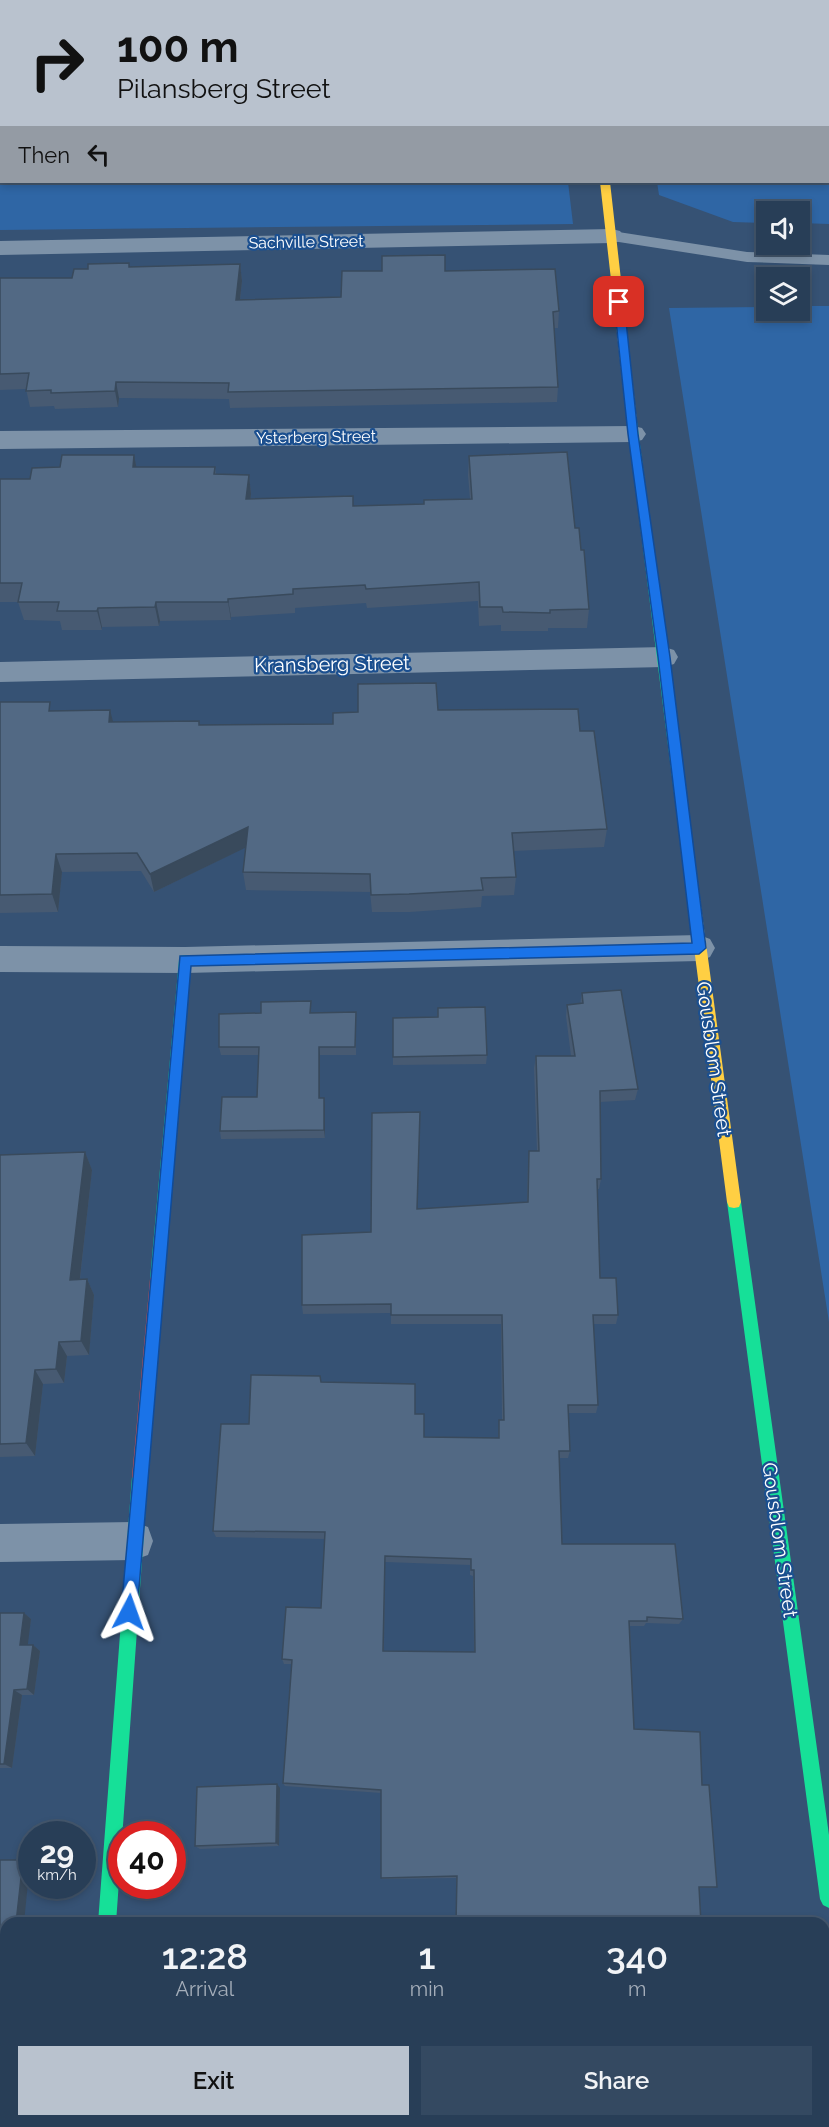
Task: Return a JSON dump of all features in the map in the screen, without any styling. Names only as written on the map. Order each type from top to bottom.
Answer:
[{"type":"street","name":"Gousblom Street","points":[[605,183],[633,434],[664,657],[699,948],[829,1899]]},
{"type":"street","name":"Sachville Street","points":[[0,248],[612,237]]},
{"type":"street","name":"Ysterberg Street","points":[[0,440],[633,434]]},
{"type":"street","name":"Kransberg Street","points":[[0,672],[664,657]]},
{"type":"street","points":[[0,959],[185,960],[699,948]]},
{"type":"street","points":[[107,1917],[134,1541],[185,960]]},
{"type":"street","points":[[0,1543],[134,1541]]},
{"type":"lane","points":[[612,237],[747,257],[829,260]]},
{"type":"shaded area","points":[[0,183],[568,183],[573,224],[0,230]]},
{"type":"shaded area","points":[[657,183],[829,183],[829,224],[810,223],[810,201],[756,201],[756,223],[733,222],[659,195]]},
{"type":"shaded area","points":[[810,306],[829,306],[829,1322],[669,308],[756,307],[756,321],[810,321]]},
{"type":"building","points":[[445,255],[445,271],[555,269],[559,311],[553,312],[558,387],[228,392],[229,383],[116,382],[115,391],[51,393],[51,390],[26,391],[29,373],[0,374],[0,278],[72,278],[74,269],[88,269],[88,264],[129,263],[129,267],[240,264],[236,300],[341,297],[342,271],[382,271],[382,256]]},
{"type":"building","points":[[567,452],[575,528],[579,528],[581,550],[584,550],[589,609],[550,610],[550,613],[503,612],[502,607],[480,607],[479,582],[366,589],[365,585],[293,589],[293,594],[228,599],[228,602],[156,602],[155,607],[57,611],[59,602],[18,602],[22,583],[0,583],[0,479],[30,479],[32,468],[60,467],[62,455],[134,455],[133,467],[215,467],[214,474],[249,475],[246,499],[353,496],[353,506],[424,504],[424,500],[472,499],[469,456]]},
{"type":"building","points":[[436,683],[438,710],[578,709],[580,731],[594,731],[607,829],[512,833],[516,877],[481,878],[483,890],[371,895],[370,874],[243,872],[248,827],[150,874],[137,853],[56,854],[52,894],[0,895],[0,702],[50,702],[49,711],[110,710],[109,722],[199,721],[199,725],[333,724],[333,713],[358,712],[358,684]]},
{"type":"building","points":[[621,990],[638,1089],[600,1091],[601,1179],[597,1179],[600,1278],[616,1278],[618,1315],[593,1315],[598,1405],[568,1405],[570,1451],[559,1451],[562,1544],[675,1544],[683,1619],[647,1617],[647,1621],[629,1621],[634,1729],[700,1732],[702,1785],[709,1785],[717,1887],[699,1887],[701,1917],[456,1917],[457,1876],[381,1878],[381,1790],[283,1783],[292,1660],[282,1659],[286,1607],[321,1608],[325,1532],[213,1531],[221,1424],[249,1424],[251,1375],[320,1376],[321,1382],[415,1384],[415,1414],[424,1414],[424,1437],[499,1438],[499,1420],[504,1420],[502,1315],[391,1315],[391,1304],[302,1305],[302,1235],[371,1232],[372,1113],[420,1112],[417,1209],[528,1202],[529,1151],[539,1151],[536,1056],[575,1056],[567,1005],[583,1003],[582,993]],"holes":[[[385,1556],[471,1559],[471,1570],[474,1570],[475,1652],[383,1651]]]},
{"type":"building","points":[[311,1001],[310,1013],[356,1012],[355,1047],[319,1047],[319,1098],[324,1098],[324,1130],[220,1131],[222,1097],[257,1097],[259,1047],[219,1047],[219,1014],[261,1013],[261,1002]]},
{"type":"building","points":[[485,1007],[487,1055],[393,1057],[393,1018],[438,1017],[438,1008]]},
{"type":"building","points":[[85,1152],[70,1280],[87,1279],[81,1341],[59,1342],[56,1369],[35,1370],[26,1443],[0,1444],[0,1155]]},
{"type":"building","points":[[0,1613],[24,1613],[20,1645],[33,1645],[27,1689],[14,1690],[4,1764],[0,1764]]},
{"type":"building","points":[[277,1784],[276,1843],[195,1846],[197,1787]]},
{"type":"building","points":[[0,1860],[18,1860],[17,1917],[0,1917]]},
{"type":"traffic: fast","points":[[632,422],[686,840]]},
{"type":"traffic: fast","points":[[157,1279],[185,960]]},
{"type":"traffic: fast","points":[[734,1202],[829,1899]]},
{"type":"traffic: fast","points":[[107,1917],[140,1477]]},
{"type":"traffic: slow","points":[[605,183],[632,422]]},
{"type":"traffic: slow","points":[[686,840],[734,1202]]},
{"type":"traffic: jam","points":[[140,1477],[157,1279]]},
{"type":"route","points":[[129,1612],[185,960],[699,948],[664,657],[633,434],[619,302]]}]
